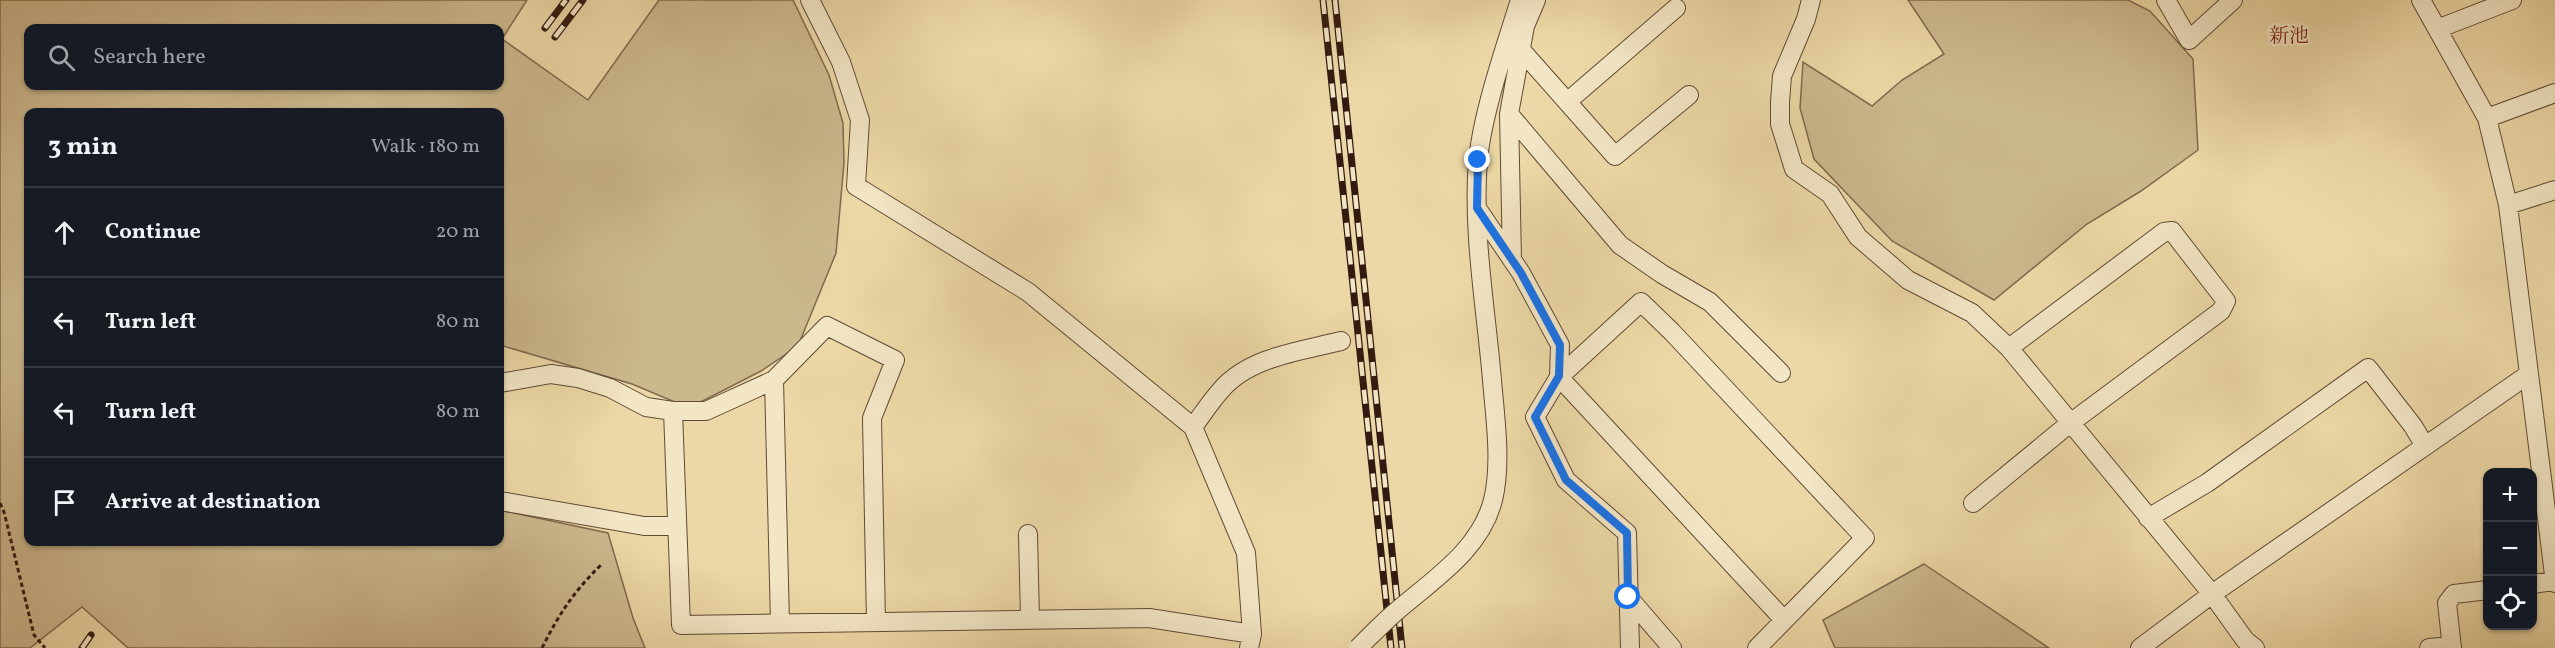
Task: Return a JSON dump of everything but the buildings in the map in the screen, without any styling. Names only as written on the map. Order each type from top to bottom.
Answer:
[{"type":"street","points":[[673,411],[681,625],[1149,618],[1251,641],[1246,553],[1193,427],[1028,292],[856,186],[860,120],[841,62],[810,0]]},
{"type":"street","points":[[1358,648],[1390,617],[1450,566],[1483,529],[1494,499],[1496,475],[1492,380],[1477,208],[1482,136],[1520,0]]},
{"type":"street","points":[[1512,260],[1509,114],[1525,26],[1536,0]]},
{"type":"street","points":[[1811,0],[1806,19],[1782,76],[1780,124],[1794,169],[1830,194],[1858,237],[1908,280],[1972,313],[2009,348],[2212,594],[2245,640],[2255,648]]},
{"type":"street","points":[[2166,0],[2189,40],[2233,0]]},
{"type":"street","points":[[2421,0],[2487,118],[2508,205],[2555,582],[2537,584]]},
{"type":"street","points":[[2437,28],[2512,0]]},
{"type":"street","points":[[1567,102],[1676,8]]},
{"type":"street","points":[[1522,51],[1615,156],[1689,95]]},
{"type":"street","points":[[2487,118],[2555,93]]},
{"type":"street","points":[[1509,114],[1620,245],[1662,274],[1710,302],[1781,373]]},
{"type":"street","points":[[2508,205],[2555,190]]},
{"type":"street","points":[[1477,208],[1512,260],[1560,345],[1559,376],[1784,620]]},
{"type":"street","points":[[1973,503],[2069,423],[2221,311],[2226,301],[2172,231],[2164,232],[2009,348]]},
{"type":"street","points":[[1630,648],[1627,533],[1566,480],[1535,417],[1559,376],[1641,302],[1672,332],[1865,538],[1757,648]]},
{"type":"street","points":[[504,382],[551,374],[610,388],[646,407],[673,411],[706,411],[774,380],[827,326],[895,360],[872,418],[876,622]]},
{"type":"street","points":[[1193,427],[1222,388],[1246,370],[1277,357],[1341,341]]},
{"type":"street","points":[[2148,518],[2207,483],[2368,368],[2413,426],[2425,446]]},
{"type":"street","points":[[2140,648],[2212,594],[2529,374]]},
{"type":"street","points":[[774,380],[780,623]]},
{"type":"street","points":[[504,502],[644,526],[677,526]]},
{"type":"street","points":[[1028,534],[1030,620]]},
{"type":"street","points":[[2429,648],[2452,647],[2447,603],[2454,594],[2483,590]]},
{"type":"street","points":[[1628,597],[1672,648]]},
{"type":"path","points":[[0,503],[34,635],[45,648]]},
{"type":"path","points":[[542,648],[563,608],[602,564]]},
{"type":"shaded area","points":[[0,0],[527,0],[504,36],[504,24],[24,24],[24,90],[504,90],[504,40],[588,100],[659,0],[793,0],[829,75],[843,123],[844,163],[836,253],[798,346],[761,371],[689,408],[632,384],[504,346],[504,108],[24,108],[24,546],[504,546],[504,511],[608,533],[633,618],[645,648],[128,648],[82,607],[30,648],[0,648]]},
{"type":"shaded area","points":[[1908,0],[2128,0],[2150,11],[2193,59],[2198,150],[2141,191],[2087,224],[1994,300],[1892,241],[1814,159],[1800,108],[1803,62],[1872,106],[1902,80],[1944,54]]},
{"type":"shaded area","points":[[1924,564],[2049,648],[1835,648],[1823,620]]},
{"type":"railway","points":[[545,28],[566,0]]},
{"type":"railway","points":[[555,37],[583,0]]},
{"type":"railway","points":[[1323,0],[1391,648]]},
{"type":"railway","points":[[1335,0],[1402,648]]},
{"type":"railway","points":[[82,648],[91,635]]},
{"type":"district","name":"新池","points":[[2289,35]]},
{"type":"route","points":[[1478,160],[1477,208],[1521,273],[1560,345],[1559,376],[1535,417],[1566,480],[1627,533],[1628,597]]}]
